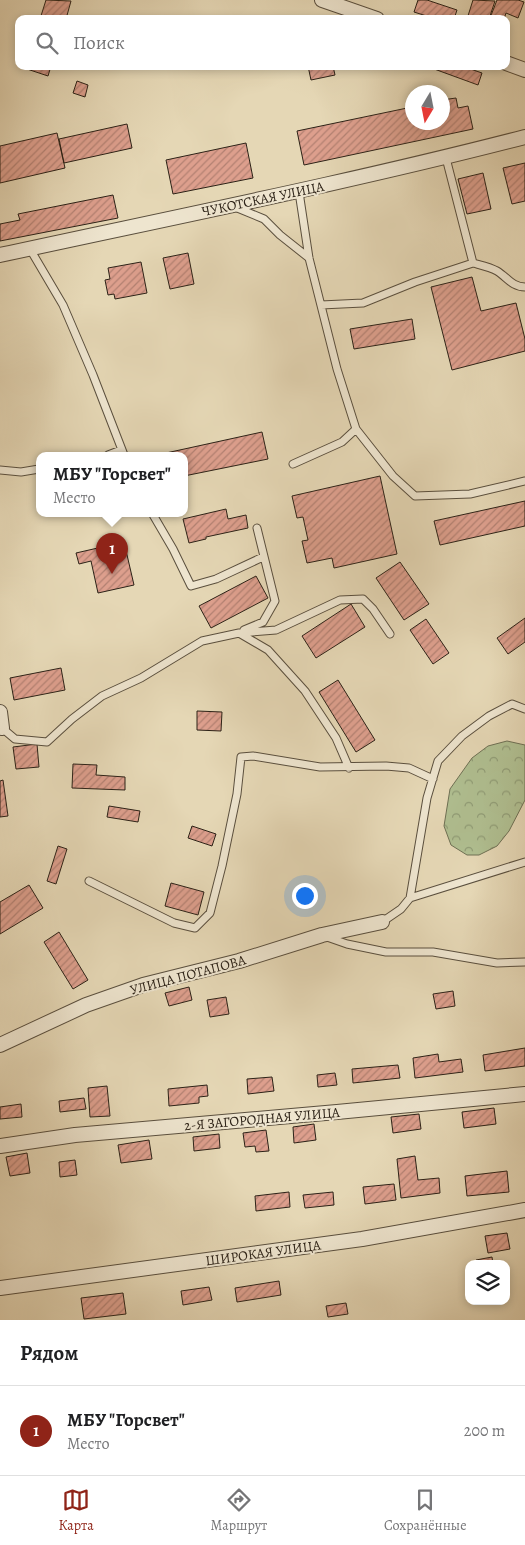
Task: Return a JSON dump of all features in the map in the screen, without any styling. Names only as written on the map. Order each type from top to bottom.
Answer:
[{"type":"street","points":[[322,0],[365,15]]},
{"type":"street","points":[[510,65],[525,70]]},
{"type":"street","name":"ЧУКОТСКАЯ УЛИЦА","points":[[0,255],[299,192],[446,158],[525,137]]},
{"type":"street","points":[[0,712],[2,728]]},
{"type":"street","name":"УЛИЦА ПОТАПОВА","points":[[0,1045],[86,1006],[143,985],[239,961],[322,935],[382,922]]},
{"type":"street","name":"2-Я ЗАГОРОДНАЯ УЛИЦА","points":[[0,1146],[75,1135],[525,1094]]},
{"type":"street","name":"ШИРОКАЯ УЛИЦА","points":[[0,1288],[362,1239],[525,1210]]},
{"type":"lane","points":[[446,158],[473,263]]},
{"type":"lane","points":[[299,192],[309,258],[356,429],[393,476],[415,496],[470,494],[525,481]]},
{"type":"lane","points":[[232,206],[264,219],[280,235],[309,258]]},
{"type":"lane","points":[[30,249],[63,305],[123,452]]},
{"type":"lane","points":[[321,305],[363,303],[415,282],[473,263],[496,270],[509,282],[519,287],[525,286]]},
{"type":"lane","points":[[293,464],[342,442],[356,429]]},
{"type":"lane","points":[[0,470],[21,472],[36,470]]},
{"type":"lane","points":[[154,517],[173,549],[190,586],[216,579],[263,557]]},
{"type":"lane","points":[[239,633],[263,622],[275,601],[257,528]]},
{"type":"lane","points":[[2,728],[15,739],[47,742],[72,719],[102,696],[141,678],[202,641],[239,633],[276,630],[340,600],[363,599],[373,609],[390,634]]},
{"type":"lane","points":[[239,633],[268,650],[305,691],[336,738],[349,768]]},
{"type":"lane","points":[[382,922],[401,909],[410,898],[427,798],[438,761],[462,736],[489,716],[512,704],[525,709]]},
{"type":"lane","points":[[89,881],[174,922],[195,928],[210,912],[237,794],[241,757],[253,756],[320,767],[386,766],[410,768],[432,778]]},
{"type":"lane","points":[[410,898],[525,862]]},
{"type":"lane","points":[[322,935],[347,944],[386,952],[434,952],[497,963],[525,962]]},
{"type":"green space","points":[[507,741],[525,745],[525,800],[509,831],[497,846],[479,855],[467,855],[451,845],[444,826],[450,789],[472,758],[488,746]]},
{"type":"building","points":[[46,0],[71,1],[67,15],[41,15]]},
{"type":"building","points":[[418,0],[427,0],[457,10],[455,15],[423,15],[414,12]]},
{"type":"building","points":[[473,0],[495,1],[490,15],[468,15]]},
{"type":"building","points":[[497,0],[518,0],[524,2],[518,18],[506,13],[505,15],[491,15]]},
{"type":"building","points":[[30,70],[50,70],[48,76]]},
{"type":"building","points":[[309,70],[334,70],[335,75],[311,80]]},
{"type":"building","points":[[437,70],[473,70],[482,73],[478,85]]},
{"type":"building","points":[[77,81],[88,85],[85,97],[73,93]]},
{"type":"building","points":[[456,98],[458,108],[468,106],[473,129],[304,165],[297,131],[405,108],[405,130],[450,130],[450,99]]},
{"type":"building","points":[[127,124],[132,148],[64,163],[59,139]]},
{"type":"building","points":[[57,133],[65,168],[0,183],[0,146]]},
{"type":"building","points":[[246,143],[253,178],[173,194],[166,160]]},
{"type":"building","points":[[525,163],[525,201],[512,204],[503,168]]},
{"type":"building","points":[[483,173],[491,209],[467,214],[458,179]]},
{"type":"building","points":[[113,195],[118,218],[0,241],[0,224],[20,220],[18,214]]},
{"type":"building","points":[[188,253],[194,284],[170,289],[163,258]]},
{"type":"building","points":[[141,262],[147,293],[115,299],[114,294],[108,295],[105,280],[110,279],[108,268]]},
{"type":"building","points":[[472,277],[481,311],[516,303],[525,339],[525,351],[452,370],[431,287]]},
{"type":"building","points":[[412,319],[415,339],[354,349],[350,329]]},
{"type":"building","points":[[262,432],[268,459],[188,475],[188,452],[171,452]]},
{"type":"building","points":[[380,476],[397,554],[334,568],[332,558],[307,563],[302,541],[308,540],[303,517],[297,518],[292,496]]},
{"type":"building","points":[[525,501],[525,526],[440,545],[434,521]]},
{"type":"building","points":[[226,509],[228,519],[246,515],[248,528],[206,537],[206,539],[189,543],[183,519]]},
{"type":"building","points":[[124,542],[134,585],[98,593],[91,561],[79,564],[76,553]]},
{"type":"building","points":[[400,562],[429,604],[404,620],[376,578]]},
{"type":"building","points":[[256,576],[268,598],[211,628],[199,606]]},
{"type":"building","points":[[351,604],[365,627],[316,658],[302,636]]},
{"type":"building","points":[[525,618],[525,642],[508,654],[497,638]]},
{"type":"building","points":[[426,619],[449,653],[433,664],[410,630]]},
{"type":"building","points":[[61,668],[65,690],[14,700],[10,678]]},
{"type":"building","points":[[338,680],[375,740],[356,752],[319,692]]},
{"type":"building","points":[[197,711],[222,712],[221,731],[197,730]]},
{"type":"building","points":[[37,744],[39,767],[16,769],[13,747]]},
{"type":"building","points":[[73,764],[97,765],[96,775],[125,777],[125,790],[72,788]]},
{"type":"building","points":[[3,780],[8,816],[0,817],[0,781]]},
{"type":"building","points":[[109,806],[140,811],[138,822],[107,817]]},
{"type":"building","points":[[192,826],[216,834],[212,846],[188,838]]},
{"type":"building","points":[[58,846],[67,849],[56,884],[47,881]]},
{"type":"building","points":[[171,883],[204,892],[198,915],[165,906]]},
{"type":"building","points":[[29,885],[43,908],[0,934],[0,902]]},
{"type":"building","points":[[59,932],[88,980],[73,989],[44,942]]},
{"type":"building","points":[[189,987],[192,1000],[169,1006],[165,993]]},
{"type":"building","points":[[453,991],[455,1006],[436,1009],[433,994]]},
{"type":"building","points":[[226,997],[229,1014],[210,1017],[207,1000]]},
{"type":"building","points":[[525,1048],[525,1066],[485,1071],[483,1055]]},
{"type":"building","points":[[438,1054],[439,1062],[461,1059],[463,1072],[415,1078],[413,1058]]},
{"type":"building","points":[[398,1065],[400,1078],[353,1083],[352,1069]]},
{"type":"building","points":[[335,1073],[337,1085],[318,1087],[317,1075]]},
{"type":"building","points":[[272,1077],[274,1091],[248,1094],[247,1079]]},
{"type":"building","points":[[207,1085],[208,1096],[199,1097],[199,1103],[169,1106],[168,1089]]},
{"type":"building","points":[[107,1086],[110,1116],[90,1117],[88,1088]]},
{"type":"building","points":[[84,1098],[86,1109],[60,1112],[59,1101]]},
{"type":"building","points":[[21,1104],[22,1117],[0,1119],[0,1107]]},
{"type":"building","points":[[494,1108],[496,1124],[464,1128],[462,1112]]},
{"type":"building","points":[[419,1114],[421,1129],[393,1133],[391,1117]]},
{"type":"building","points":[[314,1124],[316,1140],[294,1143],[293,1127]]},
{"type":"building","points":[[266,1130],[269,1151],[256,1152],[255,1146],[245,1147],[243,1133]]},
{"type":"building","points":[[219,1134],[220,1148],[194,1151],[193,1137]]},
{"type":"building","points":[[149,1140],[152,1159],[121,1163],[118,1145]]},
{"type":"building","points":[[27,1153],[30,1173],[10,1176],[6,1157]]},
{"type":"building","points":[[415,1156],[418,1180],[439,1178],[440,1193],[401,1198],[397,1159]]},
{"type":"building","points":[[75,1160],[77,1175],[60,1177],[59,1162]]},
{"type":"building","points":[[507,1171],[509,1192],[467,1196],[465,1176]]},
{"type":"building","points":[[394,1184],[396,1200],[365,1204],[363,1187]]},
{"type":"building","points":[[289,1192],[290,1207],[256,1211],[255,1196]]},
{"type":"building","points":[[333,1192],[334,1205],[305,1208],[303,1195]]},
{"type":"building","points":[[507,1233],[510,1249],[488,1253],[485,1236]]},
{"type":"building","points":[[492,1257],[492,1260],[476,1260]]},
{"type":"building","points":[[279,1281],[281,1295],[237,1302],[235,1288]]},
{"type":"building","points":[[209,1287],[212,1300],[183,1305],[181,1291]]},
{"type":"building","points":[[123,1293],[126,1314],[84,1319],[81,1298]]},
{"type":"building","points":[[346,1303],[348,1314],[328,1317],[326,1306]]},
{"type":"place","name":"МБУ \"Горсвет\"","points":[[112,574]]}]
